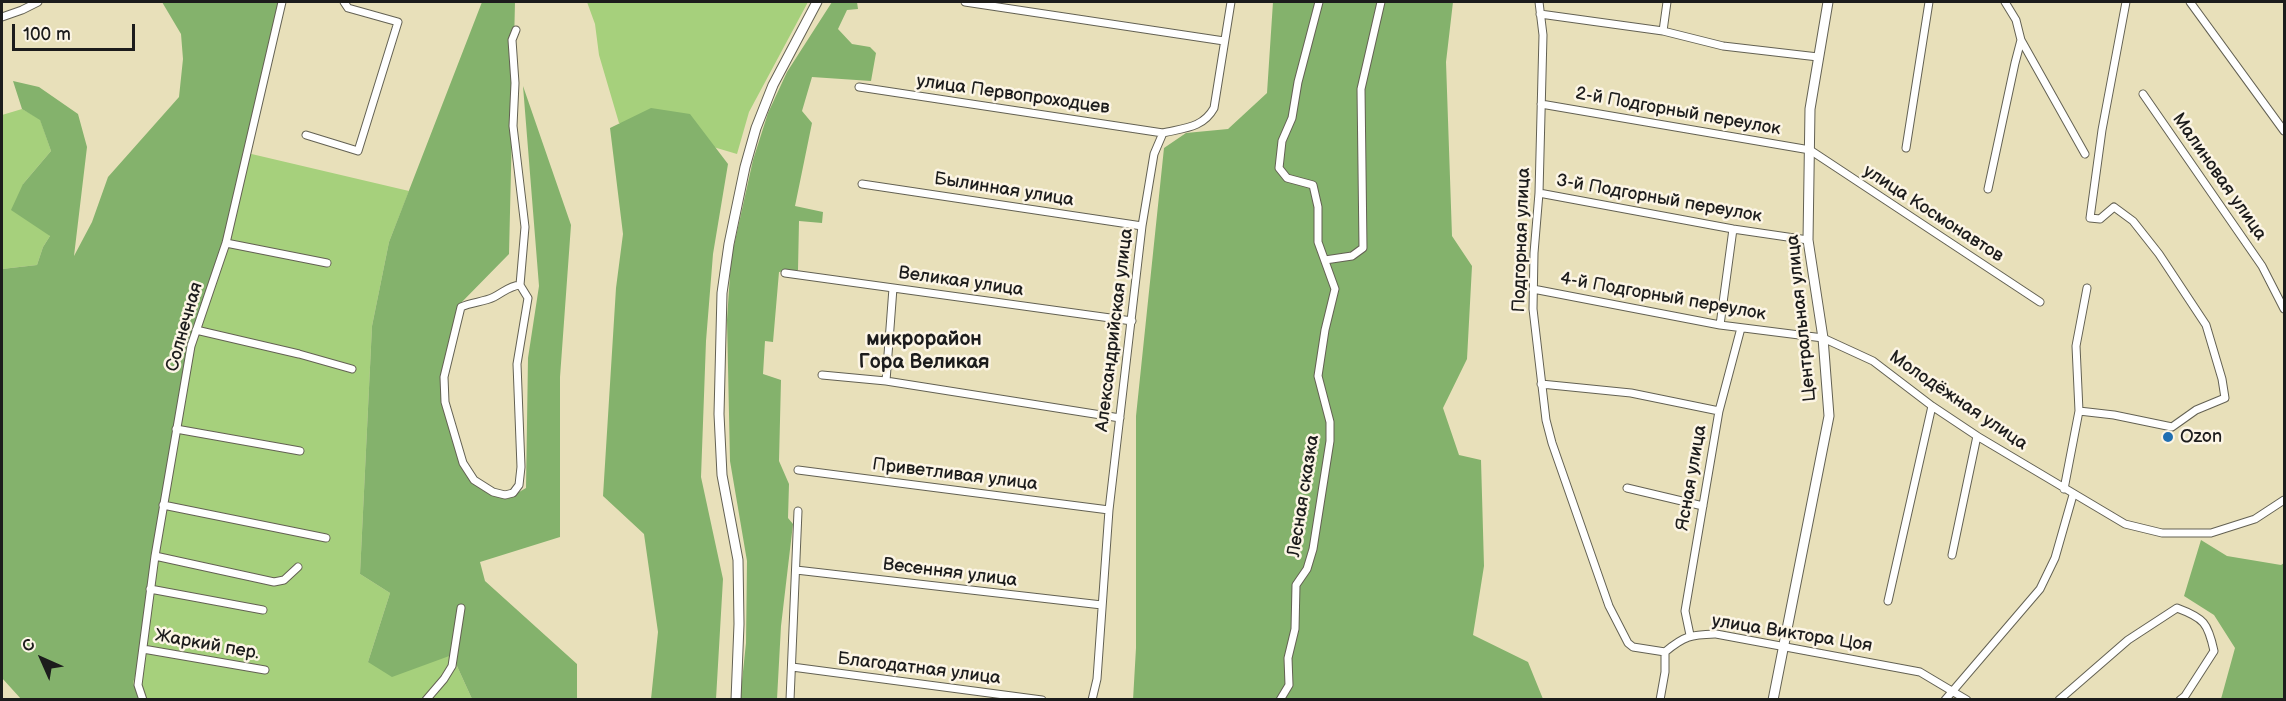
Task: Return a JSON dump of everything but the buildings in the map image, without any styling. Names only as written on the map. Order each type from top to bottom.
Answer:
[{"type":"main road","points":[[736,699],[739,624],[738,560],[722,475],[718,414],[722,293],[729,244],[756,128],[773,85],[817,2]]},
{"type":"main road","name":"Центральная улица","points":[[1773,699],[1829,416],[1823,338],[1808,240],[1810,109],[1828,2]]},
{"type":"street","points":[[2,17],[38,2]]},
{"type":"street","name":"Солнечная","points":[[143,699],[138,685],[150,589],[190,346],[226,243],[282,2]]},
{"type":"street","points":[[306,135],[358,151],[398,22],[348,8],[344,2]]},
{"type":"street","points":[[965,2],[1224,40]]},
{"type":"street","points":[[1163,133],[1198,126],[1208,119],[1214,108],[1231,2]]},
{"type":"street","name":"Лесная сказка","points":[[1280,699],[1289,686],[1288,658],[1295,628],[1296,585],[1307,569],[1313,549],[1330,441],[1330,422],[1318,376],[1325,330],[1335,289],[1318,242],[1318,207],[1313,185],[1287,178],[1279,168],[1282,141],[1292,118],[1298,82],[1319,2]]},
{"type":"street","points":[[1325,260],[1352,256],[1363,248],[1361,89],[1381,2]]},
{"type":"street","name":"Подгорная улица","points":[[1539,2],[1543,35],[1539,193],[1533,253],[1533,309],[1541,384],[1552,443],[1608,606],[1628,643],[1634,647],[1665,652]]},
{"type":"street","points":[[1663,31],[1667,2]]},
{"type":"street","points":[[1906,148],[1929,2]]},
{"type":"street","points":[[2005,2],[2016,20],[2021,40],[2085,154]]},
{"type":"street","points":[[2079,411],[2114,415],[2172,427],[2196,410],[2225,398],[2222,379],[2206,325],[2159,254],[2133,221],[2114,207],[2100,219],[2090,218],[2106,111],[2126,2]]},
{"type":"street","points":[[2190,2],[2284,131]]},
{"type":"street","points":[[1540,14],[1663,31],[1723,46],[1818,57]]},
{"type":"street","points":[[516,30],[512,40],[515,90],[513,126],[525,227],[520,285],[528,298],[517,364],[519,485],[513,493],[505,495],[493,492],[474,480],[463,463],[445,402],[444,376],[461,307],[472,301],[492,298],[511,286],[520,285]]},
{"type":"street","points":[[1988,189],[2021,40]]},
{"type":"street","name":"улица Первопроходцев","points":[[859,87],[1163,133]]},
{"type":"street","name":"Малиновая улица","points":[[2143,94],[2262,266],[2284,309]]},
{"type":"street","name":"2-й Подгорный переулок","points":[[1541,104],[1809,150]]},
{"type":"street","name":"Александрийская улица","points":[[1092,699],[1097,679],[1109,510],[1142,226],[1154,154],[1163,133]]},
{"type":"street","name":"улица Космонавтов","points":[[1809,150],[2040,302]]},
{"type":"street","name":"Былинная улица","points":[[862,184],[1142,226]]},
{"type":"street","name":"3-й Подгорный переулок","points":[[1539,193],[1733,230],[1808,240]]},
{"type":"street","points":[[1720,325],[1733,230]]},
{"type":"street","points":[[226,243],[327,263]]},
{"type":"street","name":"Великая улица","points":[[785,273],[1132,321]]},
{"type":"street","points":[[886,381],[893,288]]},
{"type":"street","points":[[2064,489],[2079,411],[2076,346],[2087,288]]},
{"type":"street","name":"4-й Подгорный переулок","points":[[1533,289],[1720,325],[1823,338]]},
{"type":"street","name":"Ясная улица","points":[[1690,635],[1685,611],[1719,411],[1741,328]]},
{"type":"street","points":[[196,330],[352,369]]},
{"type":"street","name":"Молодёжная улица","points":[[1823,338],[1873,361],[1932,406],[2073,495]]},
{"type":"street","points":[[822,375],[886,381],[1120,418]]},
{"type":"street","points":[[1541,384],[1631,393],[1719,411]]},
{"type":"street","points":[[1888,601],[1932,406]]},
{"type":"street","points":[[176,429],[300,451]]},
{"type":"street","points":[[1952,555],[1977,436]]},
{"type":"street","name":"Приветливая улица","points":[[798,470],[1109,510]]},
{"type":"street","points":[[1627,488],[1703,506]]},
{"type":"street","points":[[1945,699],[2040,589],[2055,558],[2073,495],[2125,524],[2162,533],[2211,533],[2255,519],[2284,500]]},
{"type":"street","points":[[164,505],[326,538]]},
{"type":"street","points":[[790,699],[798,511]]},
{"type":"street","points":[[155,556],[274,582],[284,580],[298,567]]},
{"type":"street","name":"Весенняя улица","points":[[796,570],[1102,606]]},
{"type":"street","points":[[150,589],[263,610]]},
{"type":"street","points":[[426,699],[452,666],[461,608]]},
{"type":"street","points":[[2060,699],[2128,640],[2177,608],[2198,615],[2209,629],[2214,651],[2185,696],[2180,699]]},
{"type":"street","name":"улица Виктора Цоя","points":[[1665,652],[1676,642],[1690,635],[1716,634],[1920,672],[1967,699]]},
{"type":"street","name":"Жаркий пер.","points":[[143,649],[265,670]]},
{"type":"street","points":[[1660,699],[1665,672],[1665,652]]},
{"type":"street","name":"Благодатная улица","points":[[792,667],[1042,699]]},
{"type":"green space","points":[[162,2],[281,2],[243,152],[226,243],[191,347],[143,649],[133,683],[140,699],[21,699],[2,678],[2,269],[37,265],[43,247],[50,236],[11,210],[23,184],[51,151],[40,120],[22,109],[13,81],[39,87],[78,114],[87,147],[74,256],[92,222],[108,177],[179,97],[183,59],[181,34]]},
{"type":"green space","points":[[482,2],[515,2],[509,254],[457,307],[443,402],[472,475],[507,499],[526,488],[528,358],[539,286],[523,86],[571,225],[560,377],[560,537],[480,562],[485,581],[577,664],[577,699],[472,699],[452,655],[392,677],[368,662],[390,593],[360,574],[372,326],[389,242]]},
{"type":"green space","points":[[587,2],[808,2],[749,112],[737,154],[649,128],[619,123],[599,55],[595,24]]},
{"type":"green space","points":[[832,2],[857,2],[858,9],[847,10],[838,29],[852,44],[870,47],[876,53],[871,81],[812,77],[802,111],[812,123],[795,206],[823,212],[822,223],[799,221],[798,270],[779,272],[773,342],[765,341],[763,374],[781,380],[779,461],[789,484],[788,518],[793,524],[781,626],[777,699],[740,700],[746,643],[747,561],[730,461],[727,320],[731,259],[753,160],[768,113],[787,72]]},
{"type":"green space","points":[[1273,2],[1453,2],[1446,62],[1452,236],[1472,266],[1467,359],[1443,408],[1459,455],[1481,460],[1484,566],[1473,635],[1528,662],[1543,699],[1133,700],[1136,648],[1136,416],[1164,148],[1186,133],[1228,129],[1267,93]]},
{"type":"green space","points":[[651,108],[690,114],[728,164],[713,254],[706,341],[701,477],[723,579],[716,699],[651,699],[658,632],[644,534],[603,496],[616,288],[623,234],[610,128]]},
{"type":"green space","points":[[22,109],[40,119],[51,151],[23,184],[50,236],[43,247],[37,265],[2,269],[2,115]]},
{"type":"green space","points":[[243,152],[409,191],[389,242],[372,326],[360,574],[390,593],[368,662],[452,655],[472,699],[140,700],[133,683],[143,649],[191,346],[239,184]]},
{"type":"green space","points":[[2201,540],[2227,556],[2281,565],[2284,563],[2284,699],[2221,699],[2235,648],[2214,615],[2184,596]]},
{"type":"place","name":"Ozon","points":[[2168,437]]},
{"type":"district","name":"микрорайон Гора Великая","points":[[924,352]]}]
